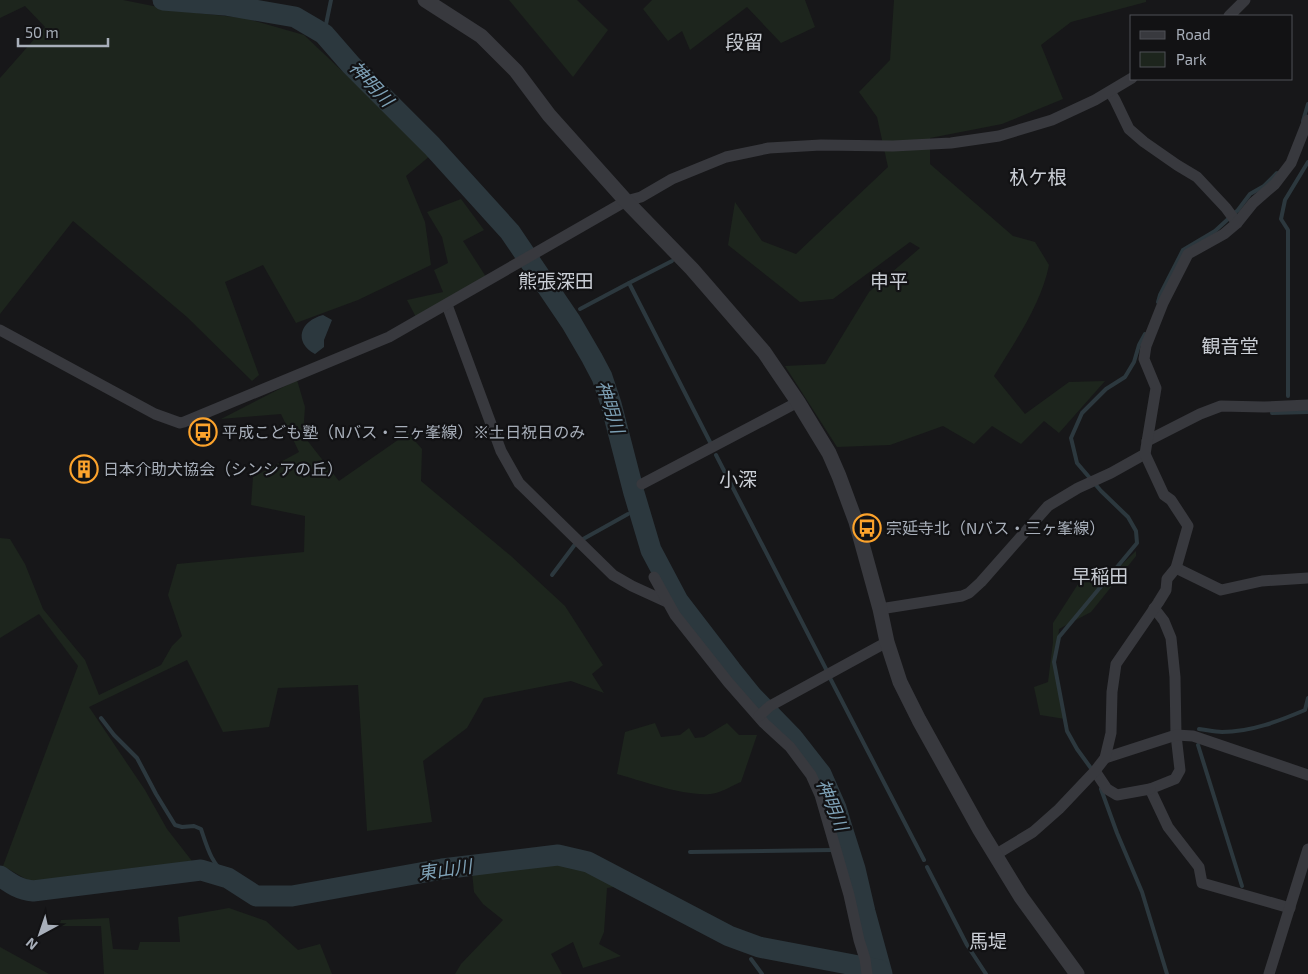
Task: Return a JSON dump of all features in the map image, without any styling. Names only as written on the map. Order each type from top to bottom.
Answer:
[{"type":"street","points":[[425,0],[481,36],[516,71],[550,115],[626,201],[692,269],[764,352],[798,402],[829,453],[856,522],[887,642],[900,682],[980,830],[1021,897],[1077,974]]},
{"type":"street","points":[[1230,15],[1245,0]]},
{"type":"street","points":[[0,330],[154,414],[180,423],[389,337],[626,201],[641,197],[672,179],[726,157],[769,148],[821,145],[893,146],[951,143],[999,136],[1052,120],[1095,100],[1130,79]]},
{"type":"street","points":[[1110,92],[1130,129],[1152,148],[1197,176],[1237,223]]},
{"type":"street","points":[[995,854],[1033,832],[1059,809],[1095,771],[1104,758],[1111,733],[1112,692],[1116,664],[1166,590],[1167,579],[1176,568],[1188,526],[1171,500],[1164,495],[1145,454],[1156,388],[1144,359],[1146,346],[1163,303],[1188,254],[1224,234],[1275,184],[1304,143],[1308,120]]},
{"type":"street","points":[[447,305],[501,451],[519,483],[613,575],[667,602]]},
{"type":"street","points":[[642,484],[798,402]]},
{"type":"street","points":[[1147,441],[1200,414],[1221,406],[1308,405]]},
{"type":"street","points":[[880,609],[962,596],[969,593],[1048,506],[1078,488],[1111,473],[1145,454]]},
{"type":"street","points":[[1176,568],[1221,590],[1262,582],[1308,578]]},
{"type":"street","points":[[654,577],[675,615],[728,682],[760,715],[764,723],[790,747],[811,775],[820,795],[849,895],[867,974]]},
{"type":"street","points":[[1095,771],[1107,789],[1117,795],[1150,789],[1175,779],[1180,770],[1176,735],[1175,678],[1171,638],[1164,621],[1154,608]]},
{"type":"street","points":[[760,715],[770,706],[887,642]]},
{"type":"street","points":[[1104,758],[1176,735],[1193,736],[1308,775]]},
{"type":"street","points":[[1150,789],[1168,827],[1199,867],[1202,883],[1290,908]]},
{"type":"street","points":[[1269,974],[1308,849]]},
{"type":"green space","points":[[0,0],[123,0],[178,11],[244,18],[304,35],[431,155],[406,176],[425,222],[431,265],[358,300],[296,323],[263,265],[225,282],[259,375],[252,381],[187,317],[73,221],[0,314],[0,78],[45,27],[25,6],[0,18]]},
{"type":"green space","points":[[509,0],[577,0],[608,30],[573,77]]},
{"type":"green space","points":[[652,0],[805,0],[815,27],[781,43],[747,7],[690,50],[682,31],[668,41],[643,9]]},
{"type":"green space","points":[[894,0],[1146,0],[1146,2],[1071,22],[1041,45],[1063,99],[1002,124],[930,138],[930,164],[1013,236],[1035,242],[1049,265],[1034,308],[994,376],[1025,414],[1069,382],[1105,381],[1059,433],[1044,421],[1021,444],[992,426],[974,444],[943,426],[890,445],[837,447],[785,366],[825,364],[869,292],[920,248],[910,242],[833,299],[800,302],[728,245],[735,202],[762,241],[796,254],[888,167],[877,117],[859,92],[890,60]]},
{"type":"green space","points":[[461,199],[484,230],[463,241],[488,280],[418,321],[407,300],[443,292],[434,270],[448,263],[442,237],[427,212]]},
{"type":"green space","points":[[297,380],[305,407],[303,435],[339,481],[408,433],[422,449],[421,481],[511,556],[565,606],[603,665],[592,674],[604,693],[571,681],[484,698],[467,728],[423,761],[432,822],[367,831],[358,685],[278,688],[269,727],[223,732],[187,660],[89,707],[145,790],[167,829],[192,861],[31,882],[3,866],[78,666],[39,614],[0,638],[0,538],[10,539],[25,564],[43,609],[85,660],[99,695],[161,665],[172,646],[182,636],[168,595],[177,564],[304,552],[305,516],[251,505],[253,477],[299,452],[281,414],[221,419]]},
{"type":"green space","points":[[1136,551],[1136,556],[1091,612],[1059,629],[1055,672],[1065,719],[1040,715],[1034,687],[1048,682],[1053,642],[1053,623],[1089,567],[1113,573]]},
{"type":"green space","points":[[655,723],[661,737],[680,735],[689,728],[695,738],[704,737],[727,723],[739,735],[757,735],[741,782],[716,793],[694,794],[617,774],[625,732]]},
{"type":"green space","points":[[561,858],[585,864],[622,886],[607,888],[604,932],[599,944],[621,956],[583,968],[573,942],[551,954],[562,974],[455,974],[461,964],[503,920],[483,904],[474,892],[472,872],[478,866]]},
{"type":"green space","points":[[229,908],[266,921],[298,950],[320,944],[332,974],[104,974],[101,926],[59,926],[61,920],[109,918],[113,949],[138,950],[140,942],[180,942],[178,917]]},
{"type":"green space","points":[[0,947],[49,974],[0,974]]},
{"type":"shaded area","points":[[323,315],[332,320],[324,340],[324,347],[315,354],[304,344],[302,332],[309,322]]},
{"type":"waterway","name":"神明川","points":[[163,0],[225,5],[295,17],[324,34],[351,65],[432,146],[510,232],[571,322],[602,377],[651,550],[678,601],[752,696],[792,737],[821,774],[836,808],[855,869],[882,974]]},
{"type":"waterway","points":[[324,34],[331,0]]},
{"type":"waterway","points":[[1303,121],[1308,104]]},
{"type":"waterway","points":[[1288,396],[1288,230],[1281,219],[1285,200],[1308,162]]},
{"type":"waterway","points":[[1158,302],[1183,250],[1215,231],[1238,210],[1250,194],[1264,186],[1277,173]]},
{"type":"waterway","points":[[672,261],[629,283],[711,444]]},
{"type":"waterway","points":[[580,309],[629,283]]},
{"type":"waterway","points":[[1093,771],[1067,731],[1054,662],[1059,637],[1137,543],[1136,531],[1128,517],[1101,491],[1077,463],[1071,438],[1082,413],[1106,389],[1125,377],[1134,362],[1139,345],[1145,334]]},
{"type":"waterway","points":[[1272,413],[1308,412]]},
{"type":"waterway","points":[[716,455],[826,669]]},
{"type":"waterway","points":[[552,575],[576,543],[628,514]]},
{"type":"waterway","points":[[830,678],[924,860]]},
{"type":"waterway","points":[[1199,729],[1233,732],[1265,725],[1305,710],[1308,698]]},
{"type":"waterway","points":[[101,718],[114,735],[137,758],[175,825],[182,827],[194,826],[201,829],[214,861],[228,878]]},
{"type":"waterway","points":[[1198,745],[1242,886]]},
{"type":"waterway","points":[[1101,789],[1142,892],[1167,974]]},
{"type":"waterway","points":[[690,852],[833,850]]},
{"type":"waterway","name":"東山川","points":[[0,876],[16,886],[33,891],[201,870],[228,878],[256,896],[292,896],[442,869],[558,855],[588,862],[729,936],[759,947],[880,970]]},
{"type":"waterway","points":[[927,867],[967,945],[986,974]]},
{"type":"waterway","points":[[751,959],[762,974]]},
{"type":"place","name":"平成こども塾（Nバス・三ヶ峯線）※土日祝日のみ","points":[[203,432]]},
{"type":"place","name":"日本介助犬協会（シンシアの丘）","points":[[84,469]]},
{"type":"place","name":"宗延寺北（Nバス・三ヶ峯線）","points":[[867,528]]},
{"type":"district","name":"段留","points":[[744,42]]},
{"type":"district","name":"杁ケ根","points":[[1038,177]]},
{"type":"district","name":"熊張深田","points":[[556,281]]},
{"type":"district","name":"申平","points":[[889,281]]},
{"type":"district","name":"観音堂","points":[[1230,346]]},
{"type":"district","name":"小深","points":[[738,479]]},
{"type":"district","name":"早稲田","points":[[1100,576]]},
{"type":"district","name":"馬堤","points":[[988,941]]}]
